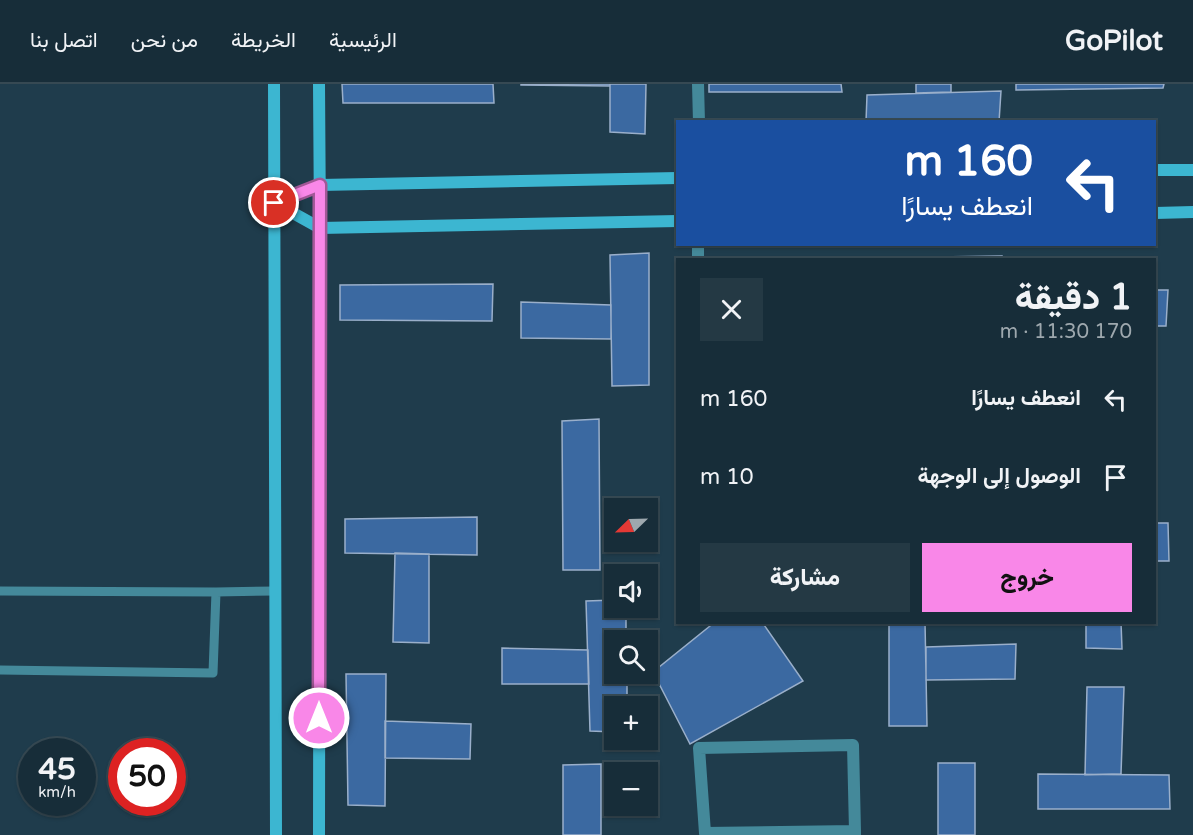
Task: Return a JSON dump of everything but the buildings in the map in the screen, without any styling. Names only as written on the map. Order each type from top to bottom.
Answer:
[{"type":"main road","points":[[274,84],[276,835]]},
{"type":"main road","points":[[319,84],[319,835]]},
{"type":"main road","points":[[1156,170],[1193,170]]},
{"type":"main road","points":[[274,203],[320,185],[676,177]]},
{"type":"main road","points":[[274,203],[320,228],[676,221]]},
{"type":"main road","points":[[1156,213],[1193,212]]},
{"type":"street","points":[[698,84],[699,120]]},
{"type":"street","points":[[853,745],[855,833],[705,833],[699,748],[853,745]]},
{"type":"lane","points":[[0,591],[275,591]]},
{"type":"lane","points":[[0,670],[213,673],[216,592]]},
{"type":"route","points":[[274,203],[320,185],[319,718]]}]
